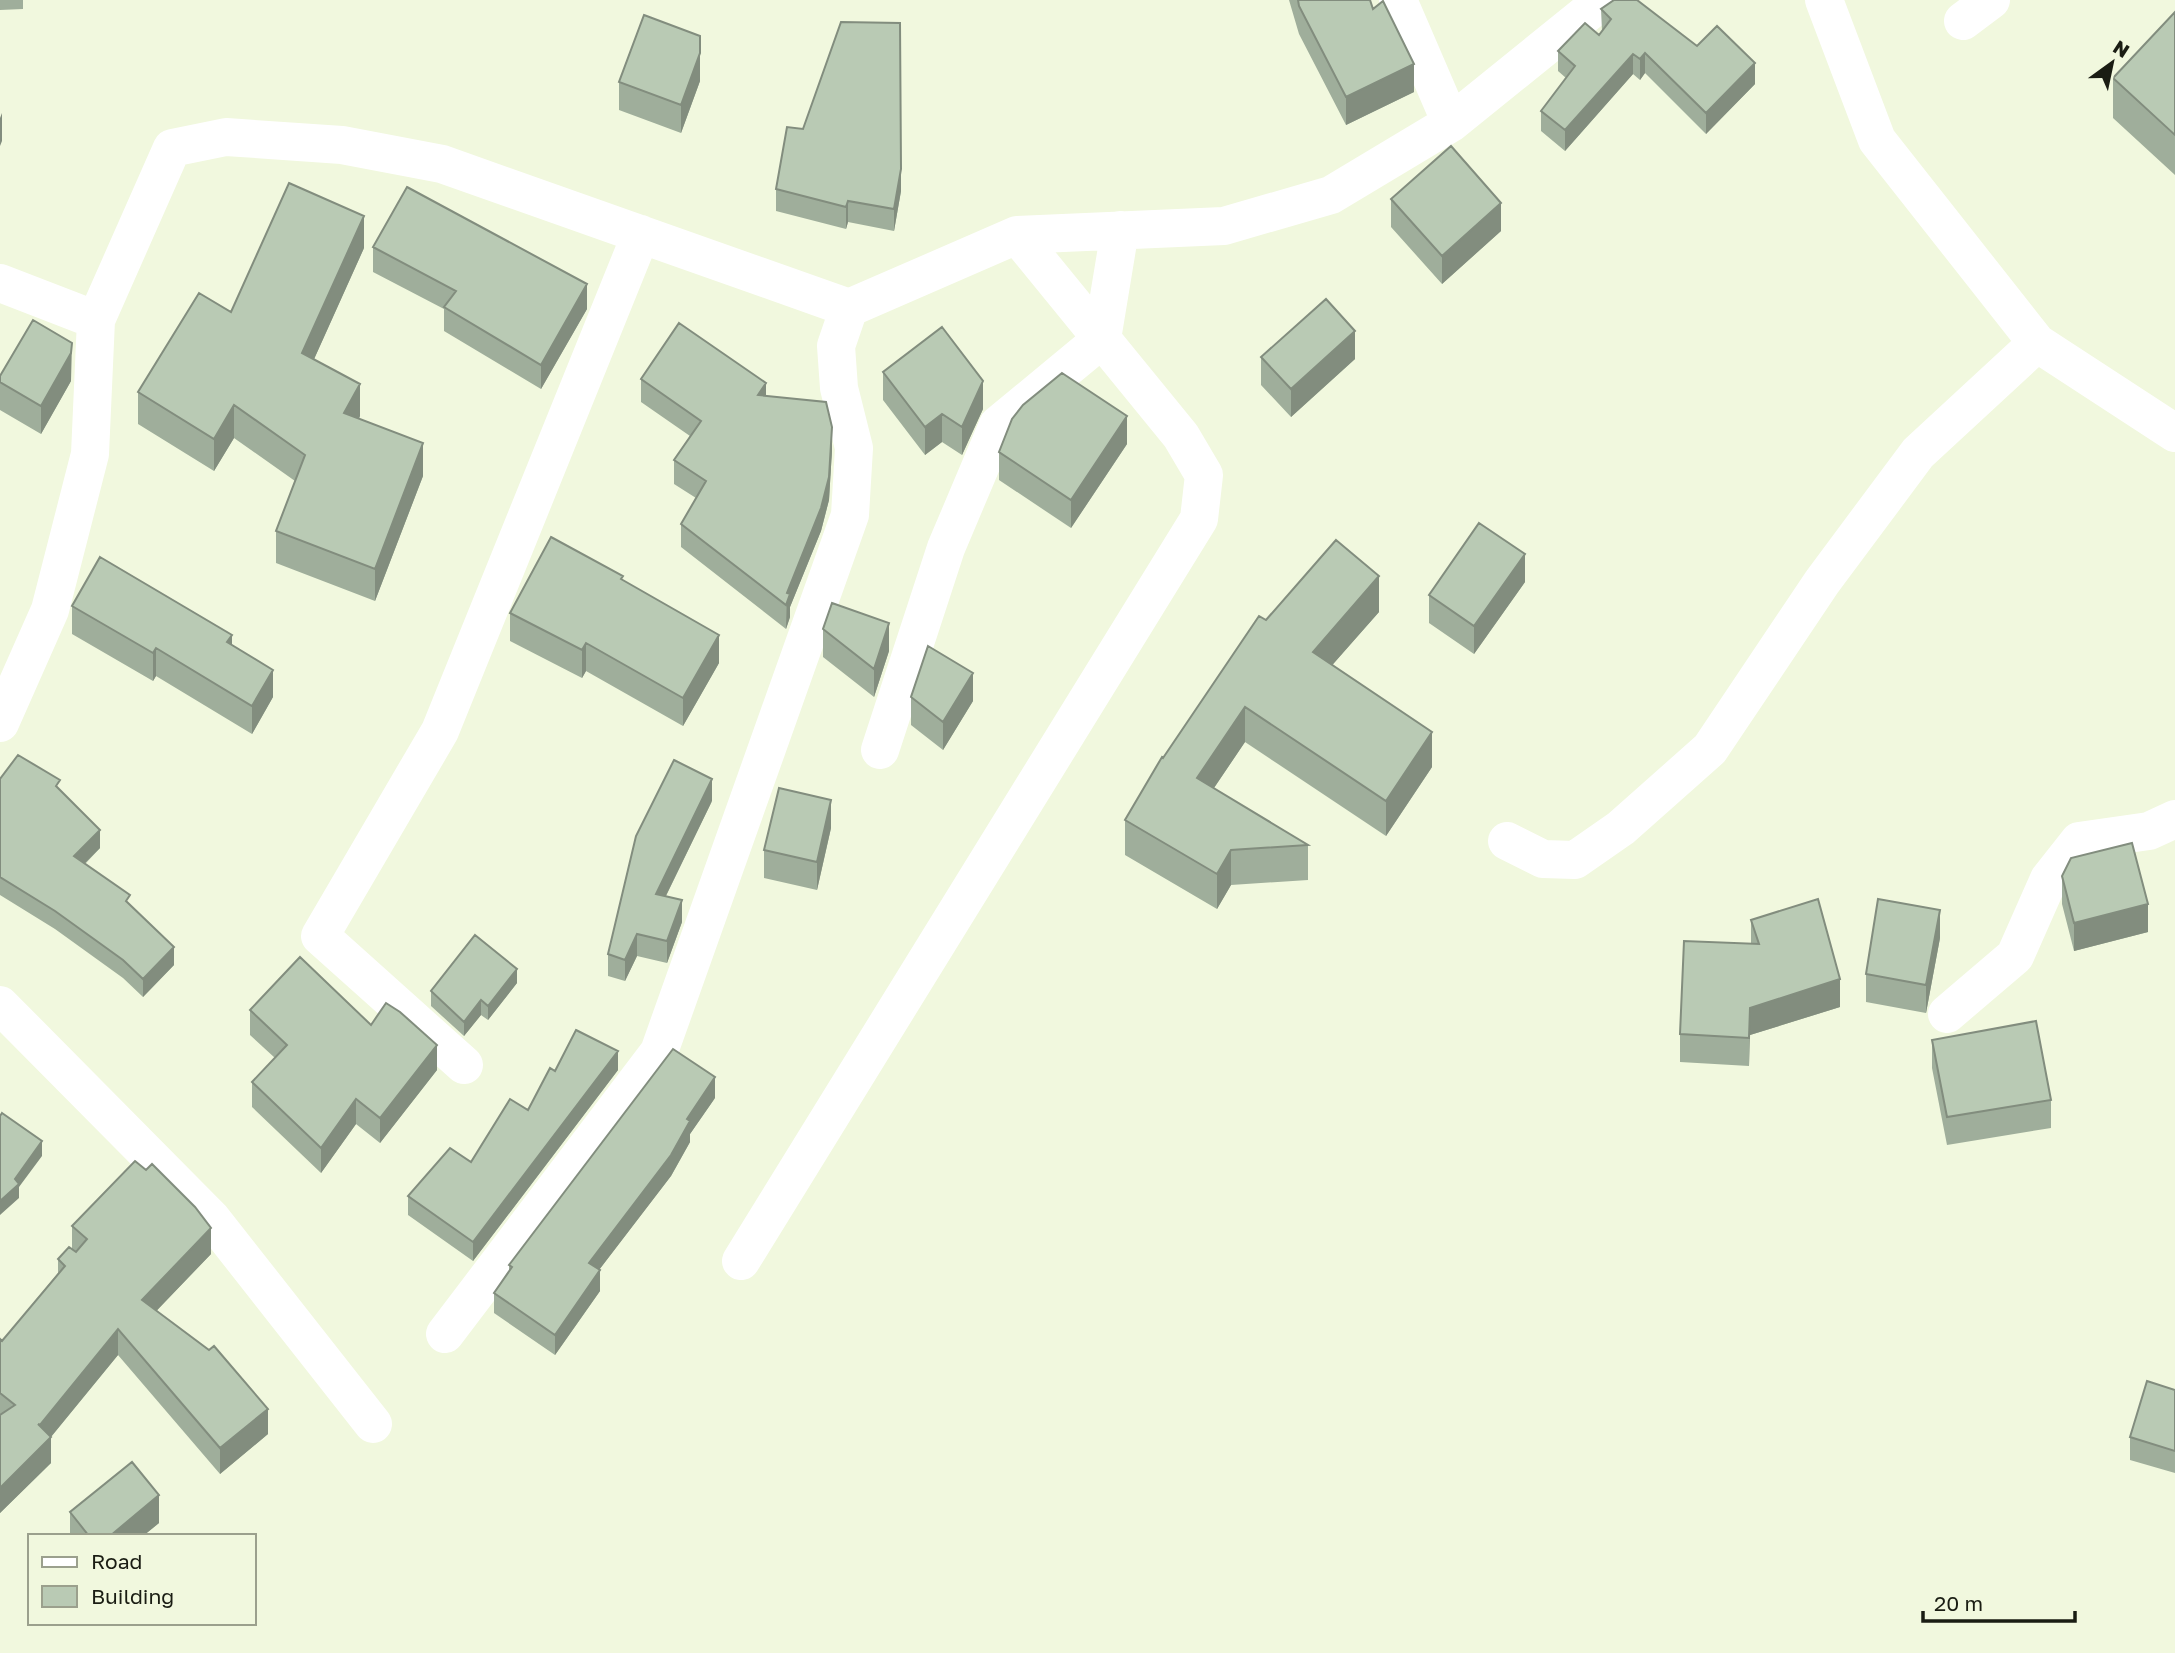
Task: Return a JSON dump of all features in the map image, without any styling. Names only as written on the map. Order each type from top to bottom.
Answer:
[{"type":"street","points":[[1398,0],[1451,123]]},
{"type":"street","points":[[0,723],[50,610],[90,454],[96,320],[172,148],[226,137],[342,145],[442,164],[849,308],[1017,235],[1224,226],[1332,195],[1451,123],[1597,5],[1608,0]]},
{"type":"street","points":[[1824,0],[1877,140],[2037,343],[2175,433]]},
{"type":"street","points":[[880,750],[946,548],[998,425],[1102,339],[1120,230]]},
{"type":"street","points":[[464,1065],[320,936],[440,731],[641,234]]},
{"type":"street","points":[[741,1261],[1199,519],[1204,475],[1181,436],[1017,235]]},
{"type":"street","points":[[0,283],[96,320]]},
{"type":"street","points":[[444,1334],[659,1052],[850,515],[854,449],[839,388],[836,346],[849,308]]},
{"type":"street","points":[[1507,841],[1543,859],[1575,860],[1621,828],[1710,748],[1822,582],[1918,453],[2037,343]]},
{"type":"street","points":[[1947,1014],[2015,956],[2049,879],[2079,841],[2148,831],[2175,819]]},
{"type":"street","points":[[0,1005],[211,1218],[373,1424]]},
{"type":"building","points":[[1298,0],[1370,0],[1373,9],[1383,1],[1414,64],[1346,97]]},
{"type":"building","points":[[1614,0],[1637,0],[1697,46],[1717,26],[1755,63],[1706,113],[1645,53],[1640,59],[1633,54],[1565,130],[1541,111],[1575,66],[1558,51],[1585,23],[1599,35],[1611,19],[1601,9]]},
{"type":"building","points":[[2175,12],[2175,135],[2113,78]]},
{"type":"building","points":[[644,15],[700,36],[700,53],[681,105],[619,82]]},
{"type":"building","points":[[841,22],[900,23],[901,169],[894,209],[848,201],[846,207],[776,189],[787,127],[803,129]]},
{"type":"building","points":[[1451,146],[1501,203],[1442,256],[1391,199]]},
{"type":"building","points":[[289,183],[364,216],[302,353],[360,384],[344,413],[423,443],[375,569],[276,531],[305,455],[234,405],[214,439],[138,392],[199,293],[231,312]]},
{"type":"building","points":[[407,187],[587,284],[541,365],[444,307],[456,291],[373,247]]},
{"type":"building","points":[[1326,299],[1355,331],[1291,389],[1261,357]]},
{"type":"building","points":[[33,320],[72,343],[71,353],[41,406],[0,382],[0,376]]},
{"type":"building","points":[[679,323],[766,383],[758,395],[826,402],[832,427],[829,477],[821,508],[787,593],[790,594],[786,605],[681,524],[706,481],[674,460],[701,421],[641,379]]},
{"type":"building","points":[[942,327],[983,381],[962,427],[942,414],[925,427],[883,372]]},
{"type":"building","points":[[1062,373],[1127,416],[1071,500],[999,452],[1012,419],[1023,405]]},
{"type":"building","points":[[1479,523],[1525,554],[1474,626],[1429,595]]},
{"type":"building","points":[[551,537],[623,576],[621,579],[719,635],[683,698],[586,643],[582,650],[510,613]]},
{"type":"building","points":[[1336,540],[1379,576],[1313,652],[1432,732],[1386,801],[1245,707],[1197,778],[1308,845],[1231,850],[1217,874],[1125,820],[1162,757],[1259,616],[1266,620]]},
{"type":"building","points":[[100,557],[232,635],[227,642],[273,670],[252,706],[156,648],[153,653],[72,606]]},
{"type":"building","points":[[832,603],[889,623],[874,669],[823,629]]},
{"type":"building","points":[[928,646],[973,673],[943,722],[911,697]]},
{"type":"building","points":[[18,755],[60,780],[56,786],[100,830],[74,856],[130,895],[126,901],[174,947],[143,979],[123,960],[55,911],[0,877],[0,779]]},
{"type":"building","points":[[674,760],[712,779],[656,894],[682,900],[667,941],[637,934],[625,960],[608,954],[636,836]]},
{"type":"building","points":[[779,788],[831,800],[817,862],[764,850]]},
{"type":"building","points":[[2132,843],[2148,904],[2074,923],[2062,876],[2071,858]]},
{"type":"building","points":[[1818,899],[1840,979],[1750,1008],[1749,1038],[1680,1034],[1684,941],[1759,944],[1751,920]]},
{"type":"building","points":[[1878,899],[1940,910],[1926,985],[1866,974]]},
{"type":"building","points":[[475,935],[517,969],[488,1006],[481,1000],[464,1022],[431,991]]},
{"type":"building","points":[[300,957],[371,1025],[386,1003],[437,1045],[380,1118],[356,1099],[321,1148],[252,1082],[287,1045],[250,1010]]},
{"type":"building","points":[[2036,1021],[2051,1100],[1947,1117],[1932,1040]]},
{"type":"building","points":[[576,1030],[618,1051],[473,1242],[408,1196],[450,1148],[471,1162],[510,1099],[528,1110],[550,1068],[555,1071]]},
{"type":"building","points":[[673,1049],[715,1077],[687,1119],[690,1121],[671,1155],[589,1263],[600,1270],[555,1335],[494,1293],[512,1267],[509,1265]]},
{"type":"building","points":[[2,1113],[42,1141],[15,1179],[19,1184],[0,1201],[0,1116]]},
{"type":"building","points":[[135,1161],[146,1170],[152,1164],[195,1207],[211,1228],[142,1300],[209,1350],[214,1346],[268,1409],[220,1448],[118,1329],[40,1425],[38,1424],[51,1437],[0,1488],[0,1415],[15,1405],[0,1393],[0,1339],[2,1341],[65,1266],[58,1259],[69,1247],[76,1252],[87,1239],[72,1226]]},
{"type":"building","points":[[2147,1381],[2175,1390],[2175,1451],[2130,1437]]},
{"type":"building","points":[[132,1462],[159,1495],[112,1534],[87,1534],[70,1512]]}]
